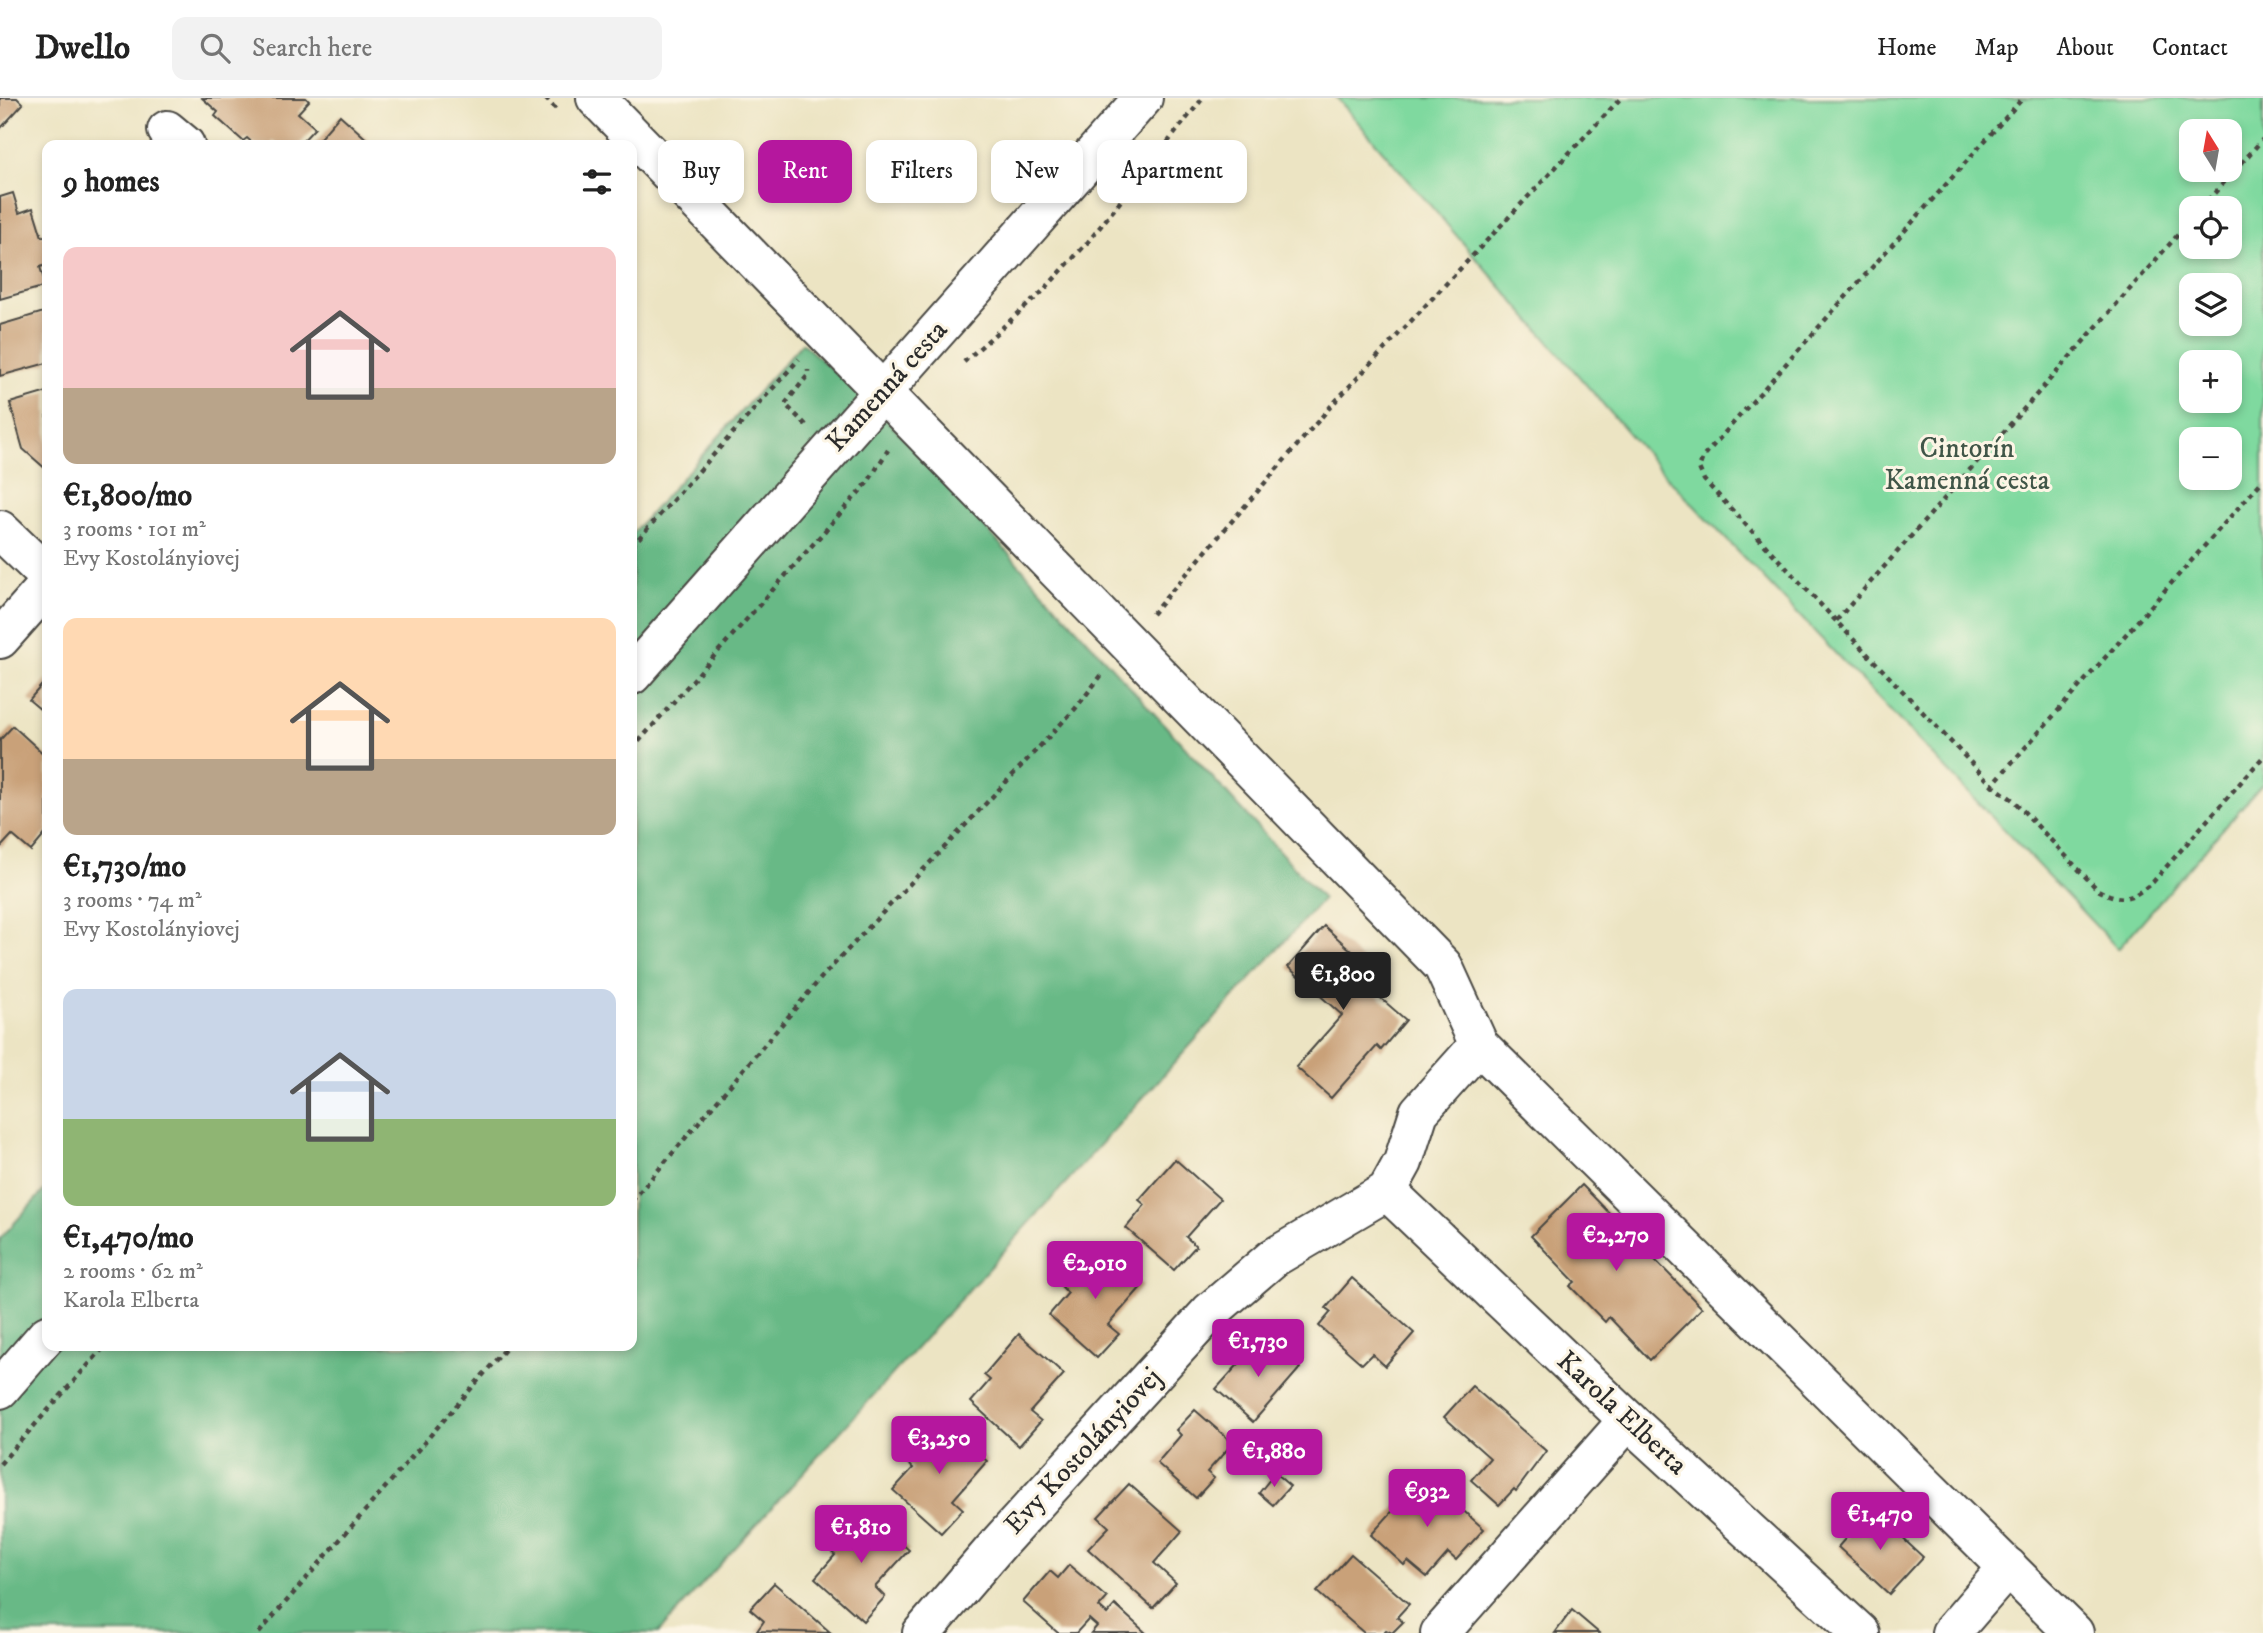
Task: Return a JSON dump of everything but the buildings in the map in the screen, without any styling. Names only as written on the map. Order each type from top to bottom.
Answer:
[{"type":"street","points":[[596,98],[1443,966],[1479,1045],[2074,1633]]},
{"type":"street","name":"Kamenná cesta","points":[[637,669],[1143,98]]},
{"type":"street","points":[[0,530],[42,570]]},
{"type":"street","points":[[0,639],[42,592]]},
{"type":"street","points":[[1387,1191],[1403,1162],[1419,1112],[1479,1045]]},
{"type":"street","name":"Karola Elberta","points":[[1387,1191],[1628,1420],[1860,1633]]},
{"type":"street","name":"Evy Kostolányiovej","points":[[922,1633],[1000,1542],[1210,1312],[1273,1258],[1387,1191]]},
{"type":"street","points":[[0,1389],[42,1341]]},
{"type":"street","points":[[1440,1633],[1628,1420]]},
{"type":"street","points":[[1951,1633],[2008,1567]]},
{"type":"path","points":[[961,364],[1041,293],[1088,242],[1203,98]]},
{"type":"path","points":[[2023,98],[1703,457],[1699,468],[1704,480],[1836,621],[1992,785],[2013,800],[2098,890],[2115,898],[2135,897],[2153,882],[2263,757]]},
{"type":"path","points":[[2212,196],[2263,139]]},
{"type":"path","points":[[1836,621],[2179,234]]},
{"type":"path","points":[[790,349],[808,370],[808,375],[785,404],[811,429]]},
{"type":"path","points":[[637,540],[799,359]]},
{"type":"path","points":[[637,744],[868,482],[886,452]]},
{"type":"path","points":[[1992,785],[2263,480]]},
{"type":"path","points":[[0,1464],[101,1351]]},
{"type":"path","points":[[259,1633],[504,1351]]},
{"type":"green space","name":"Cintorín Kamenná cesta","points":[[1337,98],[2263,98],[2263,783],[2118,949],[1662,472]]},
{"type":"green space","points":[[802,343],[879,411],[1323,899],[658,1633],[0,1633],[0,1239],[42,1193],[42,1351],[637,1351],[637,528]]}]
